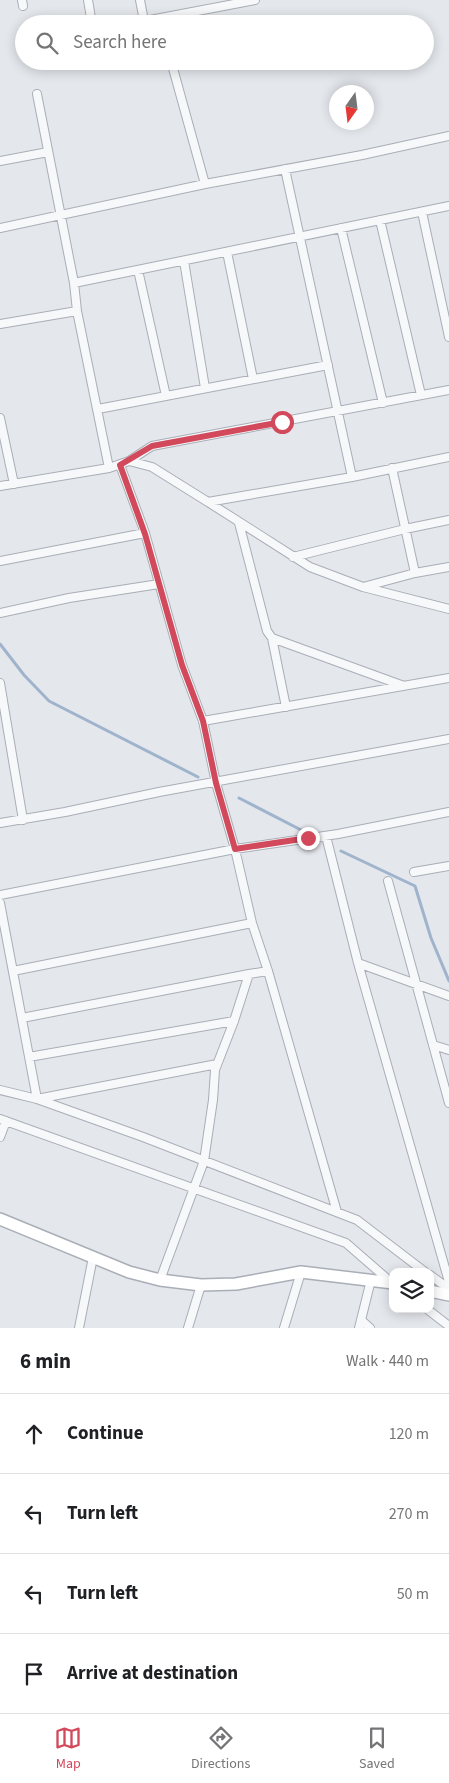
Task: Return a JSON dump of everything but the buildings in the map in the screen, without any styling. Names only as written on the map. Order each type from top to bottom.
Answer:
[{"type":"street","points":[[88,0],[90,15]]},
{"type":"street","points":[[140,0],[143,15]]},
{"type":"street","points":[[204,0],[206,9]]},
{"type":"street","points":[[184,15],[255,0]]},
{"type":"street","points":[[173,70],[205,184]]},
{"type":"street","points":[[37,94],[62,214],[77,311],[109,468]]},
{"type":"street","points":[[0,228],[205,184],[285,170],[449,136]]},
{"type":"street","points":[[0,161],[48,152]]},
{"type":"street","points":[[285,170],[352,477]]},
{"type":"street","points":[[74,283],[449,206]]},
{"type":"street","points":[[422,212],[449,337]]},
{"type":"street","points":[[380,220],[421,395]]},
{"type":"street","points":[[342,228],[383,403]]},
{"type":"street","points":[[227,252],[253,379]]},
{"type":"street","points":[[184,261],[205,388]]},
{"type":"street","points":[[138,270],[166,396]]},
{"type":"street","points":[[0,324],[77,311]]},
{"type":"street","points":[[98,409],[328,364]]},
{"type":"street","points":[[0,486],[109,468],[129,461],[152,446],[449,390]]},
{"type":"street","points":[[0,421],[14,484]]},
{"type":"street","points":[[208,502],[352,477],[449,457]]},
{"type":"street","points":[[129,461],[152,467],[310,567],[363,587],[449,609]]},
{"type":"street","points":[[120,465],[145,534],[182,665],[203,721],[216,783],[235,849],[252,923],[268,971],[337,1212]]},
{"type":"street","points":[[392,468],[415,573]]},
{"type":"street","points":[[293,557],[449,520]]},
{"type":"street","points":[[239,523],[267,631],[272,638],[286,707]]},
{"type":"street","points":[[0,561],[145,534]]},
{"type":"street","points":[[363,587],[415,573],[449,567]]},
{"type":"street","points":[[0,613],[69,598],[159,584]]},
{"type":"street","points":[[272,638],[404,686]]},
{"type":"street","points":[[203,721],[449,678]]},
{"type":"street","points":[[0,683],[23,820]]},
{"type":"street","points":[[0,823],[449,739]]},
{"type":"street","points":[[0,895],[235,849],[326,836],[449,812]]},
{"type":"street","points":[[326,836],[358,963],[449,1282]]},
{"type":"street","points":[[414,872],[449,866]]},
{"type":"street","points":[[388,881],[449,1102]]},
{"type":"street","points":[[0,903],[37,1099]]},
{"type":"street","points":[[13,971],[252,923]]},
{"type":"street","points":[[358,963],[449,996]]},
{"type":"street","points":[[22,1018],[268,971]]},
{"type":"street","points":[[160,1280],[204,1161],[217,1064],[234,1021],[248,974]]},
{"type":"street","points":[[29,1056],[234,1021]]},
{"type":"street","points":[[433,1045],[449,1050]]},
{"type":"street","points":[[37,1099],[217,1064]]},
{"type":"street","points":[[0,1090],[37,1099],[357,1220],[420,1268]]},
{"type":"street","points":[[0,1137],[3,1120],[346,1244],[389,1280]]},
{"type":"street","points":[[0,1219],[129,1272],[160,1280],[201,1285],[236,1284],[301,1272],[389,1283]]},
{"type":"street","points":[[79,1328],[93,1257]]},
{"type":"street","points":[[284,1328],[301,1272]]},
{"type":"street","points":[[434,1278],[449,1288]]},
{"type":"street","points":[[370,1328],[360,1324],[371,1280]]},
{"type":"street","points":[[188,1328],[201,1285]]},
{"type":"street","points":[[434,1292],[449,1296]]},
{"type":"street","points":[[432,1313],[449,1326]]},
{"type":"waterway","points":[[0,644],[24,675],[49,701],[198,777]]},
{"type":"waterway","points":[[239,798],[305,832]]},
{"type":"waterway","points":[[341,851],[415,886],[431,938],[449,981]]},
{"type":"route","points":[[282,422],[152,446],[120,465],[145,534],[182,665],[203,721],[216,783],[235,849],[308,838]]}]
